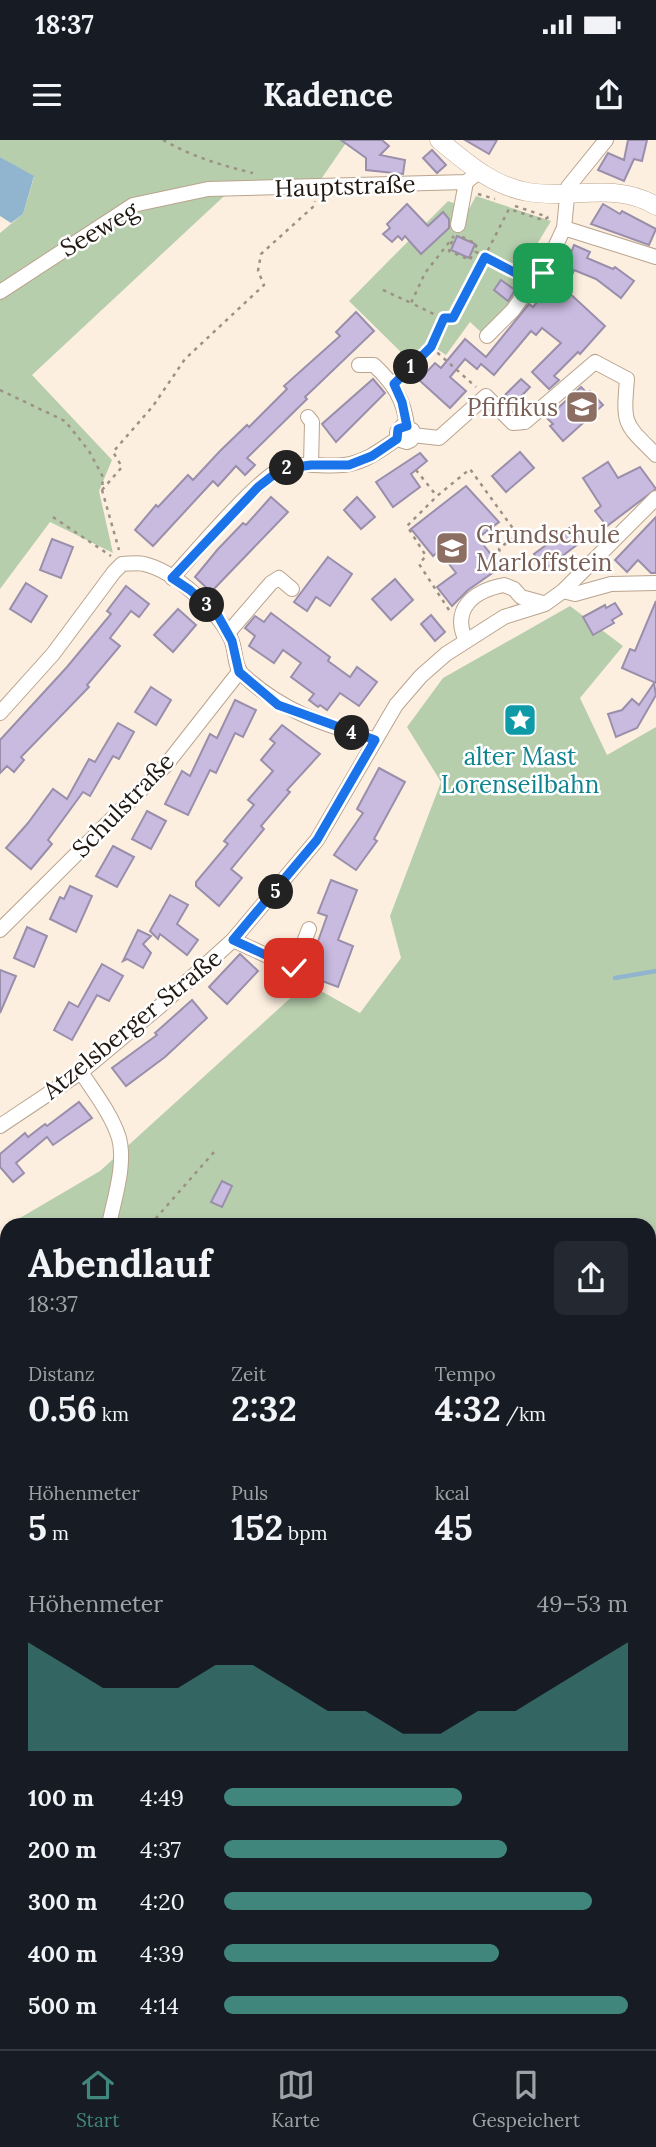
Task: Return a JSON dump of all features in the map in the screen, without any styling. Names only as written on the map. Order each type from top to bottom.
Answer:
[{"type":"main road","name":"Hauptstraße","points":[[439,140],[472,177],[525,192],[620,193],[655,200]]},
{"type":"street","points":[[488,336],[543,273],[564,228],[566,194],[573,178],[606,140]]},
{"type":"street","name":"Hauptstraße","points":[[208,190],[472,177]]},
{"type":"street","points":[[458,225],[472,177]]},
{"type":"street","name":"Seeweg","points":[[0,292],[133,205],[208,190]]},
{"type":"street","points":[[564,228],[656,257]]},
{"type":"street","points":[[517,273],[533,282]]},
{"type":"street","points":[[172,578],[258,487],[281,469],[311,465],[349,465],[372,456],[397,439],[398,429],[439,438],[486,396],[513,423],[525,422],[595,362],[627,379],[624,407],[627,425],[656,455]]},
{"type":"street","points":[[359,365],[374,365],[394,384],[410,430]]},
{"type":"street","points":[[308,417],[312,422],[311,465]]},
{"type":"street","name":"Atzelsberger Straße","points":[[0,1126],[81,1072],[233,940],[317,840],[396,705],[421,676],[446,654],[504,617],[545,604],[563,591],[656,498]]},
{"type":"street","points":[[0,713],[53,654],[122,564],[144,564],[190,590],[217,614],[232,641],[239,672],[278,705],[375,740]]},
{"type":"street","points":[[228,633],[271,583],[279,579],[292,589]]},
{"type":"street","points":[[563,591],[575,594],[611,584],[656,583]]},
{"type":"street","points":[[466,641],[460,622],[464,605],[496,586],[509,587],[521,597],[545,604]]},
{"type":"street","name":"Schulstraße","points":[[0,930],[166,765],[239,672]]},
{"type":"street","points":[[233,940],[294,968],[309,929]]},
{"type":"street","points":[[81,1072],[111,1120],[120,1146],[120,1164],[110,1218]]},
{"type":"path","points":[[163,140],[190,155],[222,167],[262,176]]},
{"type":"path","points":[[102,490],[122,467],[113,452],[153,406],[185,359],[264,285],[258,271],[261,254],[314,206]]},
{"type":"path","points":[[383,290],[444,318],[453,318],[509,209],[543,220],[549,217]]},
{"type":"path","points":[[411,303],[425,273],[453,241],[458,225]]},
{"type":"path","points":[[456,234],[477,243],[474,251],[470,260],[449,251],[456,234]]},
{"type":"path","points":[[474,251],[517,273]]},
{"type":"path","points":[[394,384],[431,347],[444,318]]},
{"type":"path","points":[[431,347],[486,396]]},
{"type":"path","points":[[0,390],[65,421],[89,451],[103,477],[102,490],[122,564]]},
{"type":"path","points":[[460,622],[419,564],[426,556],[407,526],[437,496],[470,469],[517,534],[499,549],[508,573],[509,587]]},
{"type":"path","points":[[416,470],[437,496]]},
{"type":"path","points":[[53,517],[122,564]]},
{"type":"path","points":[[156,1218],[214,1152]]},
{"type":"green space","points":[[0,140],[348,140],[317,185],[236,185],[32,375],[112,460],[99,491],[113,553],[50,522],[0,589],[0,233],[23,214],[34,177],[0,157]]},
{"type":"green space","points":[[476,196],[551,221],[518,276],[528,282],[483,334],[470,322],[446,355],[428,343],[410,361],[349,301],[448,201],[469,209]]},
{"type":"green space","points":[[570,606],[623,646],[580,698],[607,755],[656,727],[656,1218],[20,1218],[100,1171],[307,983],[360,1013],[401,958],[390,916],[441,782],[407,727],[443,678]]},
{"type":"water","points":[[0,157],[34,176],[23,214],[11,223],[0,216]]},
{"type":"building","points":[[341,140],[382,140],[389,146],[380,155],[405,160],[403,174],[366,170],[366,158]]},
{"type":"building","points":[[465,140],[497,140],[489,154]]},
{"type":"building","points":[[628,140],[647,140],[642,161],[634,159],[624,181],[598,170],[608,153],[624,160]]},
{"type":"building","points":[[432,150],[446,165],[437,173],[423,158]]},
{"type":"building","points":[[407,204],[428,226],[443,212],[449,219],[449,228],[421,254],[405,236],[402,240],[398,236],[392,242],[383,234],[390,228],[387,224]]},
{"type":"building","points":[[603,204],[656,229],[649,245],[591,224]]},
{"type":"building","points":[[457,236],[475,244],[469,258],[451,250]]},
{"type":"building","points":[[574,245],[590,252],[587,258],[613,269],[615,267],[634,281],[621,298],[596,279],[574,270],[566,290],[605,326],[580,354],[578,352],[554,376],[559,380],[549,389],[532,372],[561,343],[542,328],[536,335],[531,331],[494,375],[481,364],[477,369],[465,359],[450,377],[466,391],[450,408],[419,380],[435,363],[441,368],[465,339],[486,357],[529,304],[533,307],[568,267],[566,266]]},
{"type":"building","points":[[501,280],[515,290],[508,301],[494,290]]},
{"type":"building","points":[[356,312],[374,331],[305,397],[307,399],[247,458],[255,465],[245,475],[236,466],[218,486],[213,481],[153,546],[135,530],[156,505],[158,507],[188,475],[193,480],[247,425],[249,427],[287,389],[284,386],[340,336],[336,332]]},
{"type":"building","points":[[373,379],[385,393],[336,442],[322,424]]},
{"type":"building","points":[[521,379],[530,387],[511,407],[502,398]]},
{"type":"building","points":[[581,387],[587,393],[590,391],[603,405],[563,441],[550,426],[553,424],[547,418]]},
{"type":"building","points":[[520,452],[534,468],[506,492],[492,476]]},
{"type":"building","points":[[420,453],[427,461],[411,474],[420,487],[393,507],[376,482]]},
{"type":"building","points":[[608,462],[618,478],[640,467],[656,489],[607,526],[595,511],[601,506],[583,478]]},
{"type":"building","points":[[466,486],[499,522],[478,538],[501,567],[468,590],[452,606],[437,587],[456,573],[439,551],[433,556],[411,529]]},
{"type":"building","points":[[271,497],[288,512],[211,592],[195,577],[218,549],[243,523],[246,525]]},
{"type":"building","points":[[357,497],[375,517],[361,529],[344,510]]},
{"type":"building","points":[[656,517],[656,573],[651,573],[638,560],[627,572],[615,560]]},
{"type":"building","points":[[572,526],[582,541],[545,569],[534,554]]},
{"type":"building","points":[[52,539],[73,547],[61,578],[40,570]]},
{"type":"building","points":[[328,557],[352,574],[330,606],[316,597],[307,611],[294,602]]},
{"type":"building","points":[[395,579],[413,600],[391,620],[372,599]]},
{"type":"building","points":[[26,583],[47,596],[31,622],[10,609]]},
{"type":"building","points":[[126,586],[149,604],[139,617],[131,611],[110,638],[120,646],[87,685],[89,687],[21,757],[24,760],[14,772],[7,766],[0,773],[0,740],[111,614],[107,611]]},
{"type":"building","points":[[656,601],[656,683],[622,668],[630,649],[635,651]]},
{"type":"building","points":[[615,603],[622,614],[612,620],[614,623],[593,635],[583,617],[605,605],[606,608]]},
{"type":"building","points":[[178,609],[196,625],[173,652],[154,635]]},
{"type":"building","points":[[271,613],[330,657],[328,661],[350,677],[357,667],[377,682],[359,706],[340,693],[327,710],[320,705],[318,707],[309,700],[314,694],[291,677],[301,663],[283,650],[274,663],[249,646],[255,636],[245,628],[255,616],[264,622]]},
{"type":"building","points":[[431,615],[445,632],[435,641],[421,624]]},
{"type":"building","points":[[654,683],[656,695],[637,728],[616,737],[608,714],[622,710],[632,699],[639,705]]},
{"type":"building","points":[[151,687],[171,700],[156,725],[135,712]]},
{"type":"building","points":[[235,700],[256,710],[243,737],[235,733],[216,773],[210,770],[188,815],[165,804],[182,771],[190,776],[210,734],[217,738]]},
{"type":"building","points":[[118,723],[134,732],[119,759],[113,756],[90,796],[83,792],[48,840],[52,844],[31,869],[6,848],[53,789],[67,799],[89,759],[95,762]]},
{"type":"building","points":[[282,725],[320,754],[287,790],[290,792],[261,826],[264,829],[231,869],[242,878],[219,906],[196,886],[196,882],[228,844],[224,841],[254,805],[248,800],[273,771],[261,760],[275,743],[270,739]]},
{"type":"building","points":[[379,768],[405,782],[374,839],[377,841],[356,870],[334,855],[363,813],[357,809]]},
{"type":"building","points":[[147,811],[166,821],[151,849],[132,839]]},
{"type":"building","points":[[113,846],[134,857],[117,887],[96,876]]},
{"type":"building","points":[[331,880],[357,890],[338,940],[353,946],[338,987],[306,975],[327,916],[318,913]]},
{"type":"building","points":[[70,886],[92,896],[76,932],[50,919],[60,897],[64,899]]},
{"type":"building","points":[[170,895],[188,905],[177,924],[198,940],[187,955],[160,934],[158,939],[150,931]]},
{"type":"building","points":[[27,927],[47,936],[34,967],[14,958]]},
{"type":"building","points":[[138,930],[151,936],[143,944],[151,953],[143,968],[127,959],[123,961]]},
{"type":"building","points":[[240,954],[258,971],[227,1004],[209,987]]},
{"type":"building","points":[[102,964],[123,976],[109,1001],[97,995],[72,1040],[54,1030],[69,1002],[78,1007]]},
{"type":"building","points":[[0,970],[16,976],[0,1013]]},
{"type":"building","points":[[192,1000],[207,1018],[165,1057],[126,1086],[112,1068],[157,1035],[155,1033]]},
{"type":"building","points":[[79,1102],[92,1118],[53,1145],[47,1137],[16,1163],[24,1173],[13,1182],[0,1167],[0,1154],[25,1133],[28,1137]]},
{"type":"building","points":[[222,1181],[232,1186],[222,1207],[211,1202]]},
{"type":"waterway","points":[[615,978],[656,971]]},
{"type":"place","name":"Pfiffikus","points":[[582,407]]},
{"type":"place","name":"Grundschule Marloffstein","points":[[452,548]]},
{"type":"place","name":"alter Mast Lorenseilbahn","points":[[520,720]]},
{"type":"route","points":[[294,968],[233,940],[317,840],[375,740],[278,705],[239,672],[232,641],[217,614],[172,578],[258,487],[281,469],[311,465],[349,465],[372,456],[397,439],[398,429],[407,426],[402,402],[394,384],[431,347],[444,318],[453,318],[485,257],[533,282],[543,273]]}]
